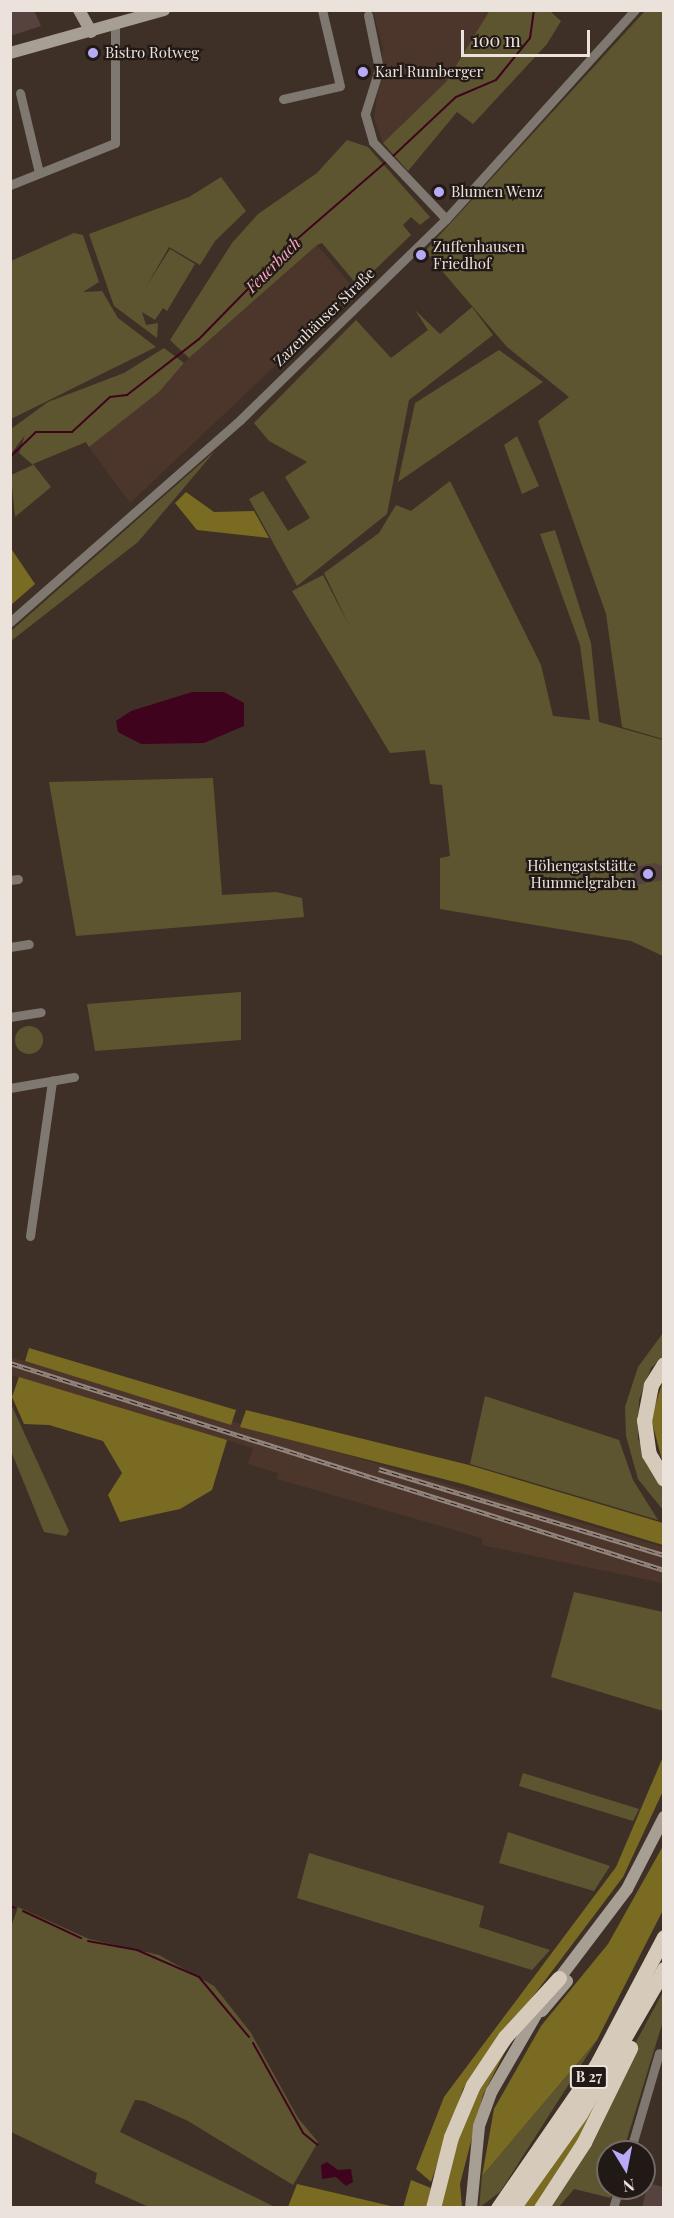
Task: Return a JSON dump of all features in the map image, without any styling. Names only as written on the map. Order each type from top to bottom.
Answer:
[{"type":"highway","points":[[663,1365],[651,1385],[644,1420],[649,1454],[663,1479]]},
{"type":"highway","name":"B 27","points":[[498,2208],[596,2066],[663,1937]]},
{"type":"highway","name":"B 27","points":[[513,2208],[580,2114],[661,1975]]},
{"type":"highway","name":"B 27","points":[[541,2208],[604,2106],[656,1999],[661,1975]]},
{"type":"highway","points":[[436,2194],[473,2085],[505,2037],[559,1978]]},
{"type":"main road","points":[[79,10],[91,32]]},
{"type":"main road","points":[[10,53],[164,10]]},
{"type":"main road","points":[[471,2208],[479,2126],[524,2033],[559,1978],[627,1889],[663,1817]]},
{"type":"main road","points":[[524,2033],[610,1924],[663,1830]]},
{"type":"street","points":[[283,99],[340,86],[322,10]]},
{"type":"street","name":"Zazenhäuser Straße","points":[[10,622],[240,420],[446,219],[635,10]]},
{"type":"street","points":[[368,15],[379,69],[365,114],[373,142],[395,168],[446,219]]},
{"type":"street","points":[[10,185],[115,143],[115,25]]},
{"type":"street","points":[[20,93],[39,173]]},
{"type":"street","points":[[10,947],[29,944]]},
{"type":"street","points":[[10,1017],[41,1012]]},
{"type":"street","points":[[10,1088],[74,1077]]},
{"type":"street","points":[[30,1236],[52,1081]]},
{"type":"street","points":[[634,2140],[659,2053]]},
{"type":"shaded area","points":[[490,10],[550,11],[561,21],[547,44],[473,124],[457,112],[408,171],[383,143],[446,82]]},
{"type":"shaded area","points":[[373,11],[490,11],[446,82],[383,143],[374,118],[383,49]]},
{"type":"shaded area","points":[[645,11],[664,11],[663,739],[622,727],[606,614],[538,421],[569,397],[507,347],[425,251]]},
{"type":"shaded area","points":[[347,140],[368,147],[430,217],[420,225],[411,217],[403,225],[411,235],[358,286],[322,243],[317,245],[189,358],[170,340],[232,243],[258,214],[317,173]]},
{"type":"shaded area","points":[[221,177],[246,211],[215,241],[200,265],[169,247],[146,287],[170,249],[195,264],[167,311],[163,308],[155,320],[142,312],[146,325],[158,323],[157,338],[114,306],[89,234],[189,197]]},
{"type":"shaded area","points":[[74,233],[83,235],[99,282],[83,292],[102,291],[118,318],[156,347],[11,419],[11,261]]},
{"type":"shaded area","points":[[317,245],[355,290],[130,503],[89,447],[159,392],[189,358]]},
{"type":"shaded area","points":[[472,307],[493,335],[409,400],[387,514],[297,586],[249,499],[263,491],[288,531],[310,518],[285,477],[307,462],[269,441],[254,423],[356,320],[391,358],[428,330],[415,310],[440,334]]},
{"type":"shaded area","points":[[164,348],[184,363],[159,392],[89,447],[86,442],[33,464],[51,487],[15,517],[11,475],[33,465],[19,453],[25,435],[11,454],[11,429],[48,402],[124,373]]},
{"type":"shaded area","points":[[499,350],[543,382],[398,482],[415,403]]},
{"type":"shaded area","points":[[517,436],[539,486],[522,494],[504,445]]},
{"type":"shaded area","points":[[215,451],[138,542],[11,641],[11,631]]},
{"type":"shaded area","points":[[450,481],[541,665],[553,716],[590,720],[580,645],[540,534],[555,530],[591,643],[599,722],[663,740],[663,956],[631,941],[440,909],[440,858],[450,856],[442,785],[430,784],[425,750],[390,753],[292,591],[323,575],[350,627],[324,573],[379,533],[396,505],[411,511]]},
{"type":"shaded area","points":[[186,492],[214,512],[254,511],[269,538],[197,530],[175,503]]},
{"type":"shaded area","points":[[10,547],[35,584],[11,605],[10,604]]},
{"type":"shaded area","points":[[192,692],[224,692],[244,703],[244,726],[204,743],[141,744],[118,732],[116,721],[131,711]]},
{"type":"shaded area","points":[[213,778],[222,895],[276,892],[302,898],[304,917],[76,936],[49,782]]},
{"type":"shaded area","points":[[241,992],[241,1040],[95,1051],[87,1004]]},
{"type":"shaded area","points":[[29,1026],[39,1030],[43,1040],[39,1050],[29,1054],[19,1050],[15,1040],[19,1030]]},
{"type":"shaded area","points":[[663,1333],[663,1356],[651,1368],[639,1400],[638,1439],[663,1487],[663,1510],[638,1479],[626,1436],[625,1407],[638,1367]]},
{"type":"shaded area","points":[[29,1348],[236,1410],[231,1425],[25,1361]]},
{"type":"shaded area","points":[[10,1357],[663,1547],[663,1583],[482,1545],[482,1538],[277,1479],[278,1473],[248,1464],[253,1448],[11,1375]]},
{"type":"shaded area","points":[[19,1377],[227,1440],[212,1490],[180,1509],[120,1522],[108,1495],[122,1473],[103,1441],[49,1425],[24,1424],[12,1397]]},
{"type":"shaded area","points":[[663,1381],[663,1464],[651,1418]]},
{"type":"shaded area","points":[[485,1396],[619,1440],[633,1480],[658,1520],[470,1464]]},
{"type":"shaded area","points":[[11,1404],[69,1531],[66,1536],[44,1532],[11,1451]]},
{"type":"shaded area","points":[[246,1410],[469,1465],[663,1523],[663,1545],[463,1484],[240,1427]]},
{"type":"shaded area","points":[[574,1592],[663,1612],[663,1711],[551,1677]]},
{"type":"shaded area","points":[[663,1757],[663,1791],[623,1877],[463,2089],[431,2182],[416,2169],[444,2097],[616,1867]]},
{"type":"shaded area","points":[[523,1773],[639,1809],[633,1821],[519,1786]]},
{"type":"shaded area","points":[[508,1832],[610,1866],[594,1891],[499,1863]]},
{"type":"shaded area","points":[[663,1846],[663,1910],[597,2040],[482,2176],[494,2109],[541,2026],[608,1944]]},
{"type":"shaded area","points":[[309,1853],[484,1906],[479,1927],[550,1950],[532,1970],[297,1898]]},
{"type":"shaded area","points":[[18,1907],[89,1939],[159,1955],[214,1986],[251,2033],[298,2118],[318,2142],[293,2185],[188,2121],[144,2101],[135,2100],[120,2132],[275,2207],[149,2207],[95,2183],[97,2173],[11,2132],[10,1930]]},
{"type":"shaded area","points":[[663,1992],[663,2021],[627,2140],[596,2140],[596,2194],[574,2189],[559,2207],[546,2208]]},
{"type":"shaded area","points":[[518,2026],[483,2095],[460,2184],[462,2207],[436,2208],[473,2094]]},
{"type":"shaded area","points":[[597,2040],[500,2192],[479,2208],[482,2176]]},
{"type":"shaded area","points":[[612,2074],[590,2121],[534,2207],[519,2208]]},
{"type":"shaded area","points":[[327,2162],[338,2170],[351,2169],[353,2182],[346,2186],[336,2177],[322,2179],[321,2165]]},
{"type":"shaded area","points":[[411,2180],[431,2188],[427,2207],[403,2208]]},
{"type":"shaded area","points":[[297,2184],[395,2207],[288,2207]]},
{"type":"building","points":[[10,10],[34,10],[41,26],[10,36]]},
{"type":"building","name":"Höhengaststätte Hummelgraben","points":[[655,863],[663,866],[663,880],[636,885],[632,867]]},
{"type":"building","points":[[656,2185],[663,2187],[663,2208],[642,2208],[644,2200],[656,2200]]},
{"type":"waterway","name":"Feuerbach","points":[[391,158],[456,97],[496,80],[530,38],[534,10]]},
{"type":"waterway","name":"Feuerbach","points":[[10,457],[36,432],[72,432],[110,397],[127,395],[199,339],[297,239],[386,162]]},
{"type":"waterway","points":[[10,1906],[15,1908]]},
{"type":"waterway","points":[[23,1911],[81,1938]]},
{"type":"waterway","points":[[88,1941],[137,1950],[199,1977],[249,2037]]},
{"type":"waterway","points":[[253,2043],[303,2133],[318,2145]]},
{"type":"railway","points":[[10,1363],[664,1570]]},
{"type":"railway","points":[[379,1469],[664,1555]]},
{"type":"place","name":"Bistro Rotweg","points":[[93,53]]},
{"type":"place","name":"Karl Rumberger","points":[[363,72]]},
{"type":"place","name":"Blumen Wenz","points":[[439,192]]},
{"type":"place","name":"Zuffenhausen Friedhof","points":[[421,255]]},
{"type":"place","name":"Höhengaststätte Hummelgraben","points":[[648,874]]}]
